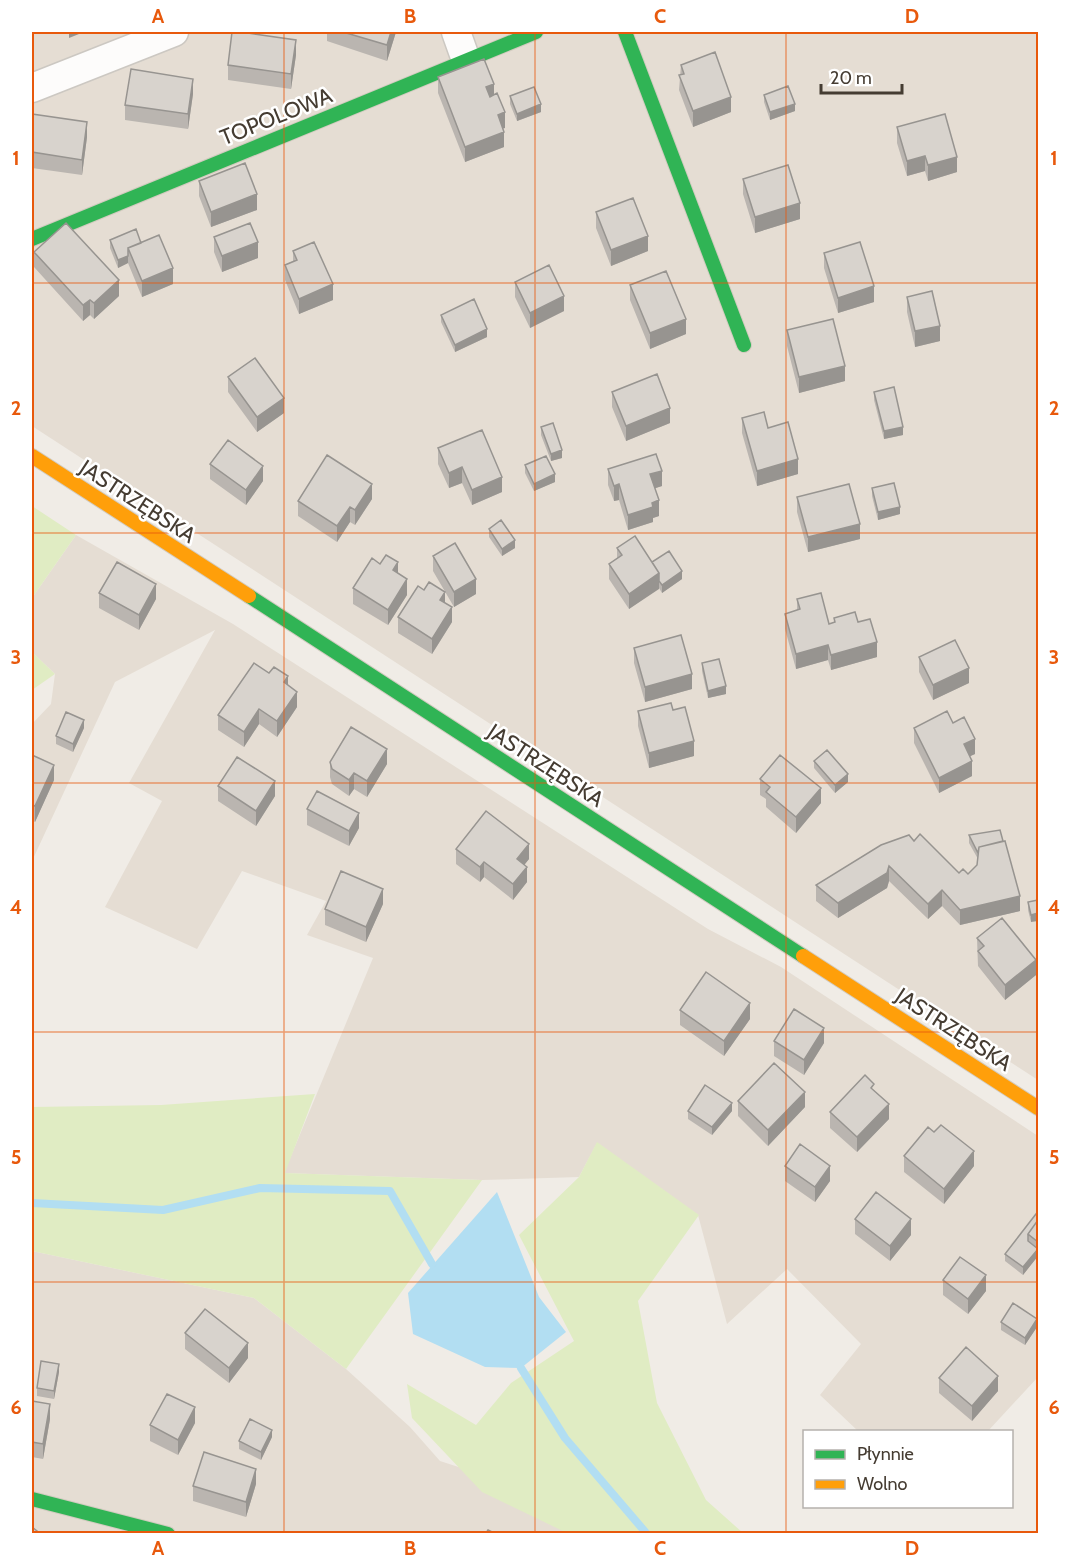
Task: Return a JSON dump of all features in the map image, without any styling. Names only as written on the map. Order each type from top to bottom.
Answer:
[{"type":"main road","name":"TOPOLOWA","points":[[32,239],[536,32]]},
{"type":"main road","points":[[625,32],[744,345]]},
{"type":"main road","name":"JASTRZĘBSKA","points":[[32,456],[1038,1108]]},
{"type":"main road","points":[[32,1499],[168,1533]]},
{"type":"street","points":[[35,81],[174,32]]},
{"type":"street","points":[[456,32],[466,60]]},
{"type":"shaded area","points":[[32,32],[1038,32],[1038,1080],[32,426]]},
{"type":"shaded area","points":[[76,535],[233,624],[708,929],[781,967],[1038,1136],[1038,1377],[989,1430],[857,1430],[820,1395],[861,1344],[787,1269],[727,1324],[698,1215],[597,1143],[579,1177],[482,1180],[284,1173],[373,958],[307,935],[326,901],[242,871],[197,949],[105,907],[162,801],[129,783],[215,630],[115,682],[32,861],[32,724],[51,704],[55,674],[32,652],[32,598]]},
{"type":"shaded area","points":[[32,1251],[254,1298],[346,1369],[410,1427],[440,1461],[477,1473],[593,1534],[32,1534]]},
{"type":"green space","points":[[32,506],[76,535],[32,598]]},
{"type":"green space","points":[[32,652],[55,674],[32,690]]},
{"type":"green space","points":[[315,1094],[285,1173],[482,1180],[346,1369],[254,1298],[32,1251],[32,1107],[161,1105]]},
{"type":"green space","points":[[597,1142],[699,1215],[638,1301],[657,1403],[706,1500],[743,1533],[567,1533],[482,1492],[412,1418],[407,1384],[476,1425],[511,1383],[574,1341],[519,1235],[579,1177]]},
{"type":"water","points":[[497,1192],[539,1297],[566,1332],[521,1368],[485,1367],[413,1334],[408,1293]]},
{"type":"building","points":[[232,32],[296,40],[291,74],[228,65]]},
{"type":"building","points":[[343,32],[391,32],[387,45]]},
{"type":"building","points":[[715,52],[731,97],[693,111],[679,75],[684,74],[681,65]]},
{"type":"building","points":[[484,59],[494,84],[486,87],[490,97],[497,93],[505,112],[498,115],[504,132],[465,147],[438,77]]},
{"type":"building","points":[[131,69],[193,79],[188,114],[125,105]]},
{"type":"building","points":[[788,86],[795,104],[770,112],[764,95]]},
{"type":"building","points":[[534,87],[541,104],[517,114],[510,96]]},
{"type":"building","points":[[32,114],[87,122],[82,160],[32,152]]},
{"type":"building","points":[[945,114],[957,157],[928,165],[925,156],[907,161],[897,127]]},
{"type":"building","points":[[245,163],[257,194],[211,212],[199,181]]},
{"type":"building","points":[[788,165],[800,203],[755,217],[743,179]]},
{"type":"building","points":[[633,198],[648,236],[611,250],[596,212]]},
{"type":"building","points":[[66,223],[119,280],[94,303],[90,300],[83,305],[34,252]]},
{"type":"building","points":[[250,223],[258,242],[222,256],[214,237]]},
{"type":"building","points":[[136,229],[141,243],[128,248],[128,256],[118,260],[110,240]]},
{"type":"building","points":[[159,235],[173,268],[142,281],[128,248]]},
{"type":"building","points":[[314,242],[333,284],[299,299],[285,265],[297,260],[293,251]]},
{"type":"building","points":[[860,242],[874,286],[838,298],[824,253]]},
{"type":"building","points":[[549,265],[564,296],[530,313],[515,282]]},
{"type":"building","points":[[666,271],[686,319],[650,333],[630,285]]},
{"type":"building","points":[[932,291],[940,326],[915,331],[907,297]]},
{"type":"building","points":[[474,299],[487,329],[455,345],[441,315]]},
{"type":"building","points":[[833,319],[845,366],[799,377],[787,330]]},
{"type":"building","points":[[255,358],[284,398],[257,417],[228,377]]},
{"type":"building","points":[[657,374],[670,408],[626,426],[612,392]]},
{"type":"building","points":[[894,387],[903,427],[884,431],[874,392]]},
{"type":"building","points":[[764,412],[768,428],[788,422],[798,459],[757,471],[742,418]]},
{"type":"building","points":[[553,423],[562,450],[551,454],[541,427]]},
{"type":"building","points":[[482,430],[502,477],[472,490],[462,467],[449,473],[438,448]]},
{"type":"building","points":[[228,440],[263,466],[246,490],[210,464]]},
{"type":"building","points":[[656,454],[662,471],[650,474],[659,500],[652,503],[653,507],[628,515],[619,484],[614,486],[608,469]]},
{"type":"building","points":[[327,455],[372,484],[355,510],[350,507],[337,526],[298,501]]},
{"type":"building","points":[[546,456],[555,474],[534,484],[525,465]]},
{"type":"building","points":[[894,483],[900,507],[878,512],[872,488]]},
{"type":"building","points":[[849,484],[860,524],[808,537],[797,497]]},
{"type":"building","points":[[501,520],[515,540],[502,549],[489,529]]},
{"type":"building","points":[[635,536],[659,573],[629,594],[609,564],[622,555],[617,548]]},
{"type":"building","points":[[455,543],[476,579],[454,592],[433,556]]},
{"type":"building","points":[[669,551],[682,571],[662,585],[659,581],[659,573],[652,562]]},
{"type":"building","points":[[386,555],[398,562],[393,570],[407,579],[388,610],[353,588],[372,558],[380,564]]},
{"type":"building","points":[[117,562],[156,584],[139,615],[99,593]]},
{"type":"building","points":[[429,582],[445,592],[440,600],[452,607],[432,639],[398,617],[418,586],[424,590]]},
{"type":"building","points":[[821,593],[829,624],[835,622],[834,618],[855,612],[858,622],[870,619],[877,642],[831,655],[828,645],[796,654],[785,614],[800,609],[797,599]]},
{"type":"building","points":[[681,635],[692,674],[645,687],[634,648]]},
{"type":"building","points":[[955,640],[969,668],[933,685],[919,657]]},
{"type":"building","points":[[719,659],[726,686],[708,691],[702,663]]},
{"type":"building","points":[[254,663],[269,673],[274,667],[288,676],[284,682],[297,692],[277,721],[259,709],[244,732],[218,715]]},
{"type":"building","points":[[671,703],[673,710],[685,707],[694,741],[649,753],[638,711]]},
{"type":"building","points":[[947,711],[953,723],[964,717],[975,739],[964,744],[972,761],[939,778],[914,728]]},
{"type":"building","points":[[66,712],[84,720],[73,744],[56,736]]},
{"type":"building","points":[[351,727],[387,749],[367,781],[354,773],[349,780],[332,769],[330,762]]},
{"type":"building","points":[[827,750],[848,774],[835,785],[814,761]]},
{"type":"building","points":[[32,755],[54,765],[35,806],[32,805]]},
{"type":"building","points":[[780,755],[821,788],[796,817],[766,792],[770,787],[760,779]]},
{"type":"building","points":[[237,757],[275,781],[256,811],[218,786]]},
{"type":"building","points":[[317,791],[359,813],[349,831],[307,809]]},
{"type":"building","points":[[486,811],[529,844],[517,859],[527,867],[513,884],[484,862],[480,867],[456,849]]},
{"type":"building","points":[[1000,830],[1003,841],[979,847],[978,853],[969,835]]},
{"type":"building","points":[[920,834],[959,873],[963,869],[968,874],[977,865],[979,847],[1005,841],[1020,896],[960,910],[942,890],[928,904],[889,866],[887,873],[838,903],[816,885],[881,845],[909,835],[914,841]]},
{"type":"building","points":[[341,871],[383,889],[366,927],[325,909]]},
{"type":"building","points":[[1038,900],[1038,913],[1031,915],[1028,902]]},
{"type":"building","points":[[1002,918],[1036,960],[1005,985],[978,951],[984,946],[977,938]]},
{"type":"building","points":[[706,972],[750,1003],[724,1041],[680,1010]]},
{"type":"building","points":[[794,1009],[824,1028],[804,1060],[774,1041]]},
{"type":"building","points":[[774,1063],[805,1092],[768,1130],[738,1101]]},
{"type":"building","points":[[865,1075],[874,1084],[871,1088],[889,1104],[857,1137],[830,1112]]},
{"type":"building","points":[[705,1085],[732,1103],[712,1127],[688,1111]]},
{"type":"building","points":[[941,1125],[974,1151],[944,1189],[904,1156],[928,1127],[934,1132]]},
{"type":"building","points":[[800,1144],[830,1166],[815,1187],[785,1166]]},
{"type":"building","points":[[876,1192],[911,1219],[890,1246],[855,1219]]},
{"type":"building","points":[[1036,1214],[1038,1220],[1028,1234],[1028,1241],[1038,1249],[1023,1267],[1005,1254]]},
{"type":"building","points":[[1038,1220],[1038,1242],[1028,1234]]},
{"type":"building","points":[[960,1257],[986,1275],[968,1299],[943,1280]]},
{"type":"building","points":[[1013,1303],[1037,1319],[1025,1338],[1001,1322]]},
{"type":"building","points":[[205,1309],[248,1343],[229,1368],[185,1333]]},
{"type":"building","points":[[966,1347],[998,1376],[972,1406],[939,1378]]},
{"type":"building","points":[[41,1361],[59,1364],[54,1391],[37,1388]]},
{"type":"building","points":[[167,1394],[195,1407],[178,1440],[150,1425]]},
{"type":"building","points":[[32,1401],[50,1404],[43,1444],[32,1442]]},
{"type":"building","points":[[250,1419],[272,1430],[261,1452],[239,1441]]},
{"type":"building","points":[[204,1452],[256,1469],[246,1502],[193,1486]]},
{"type":"waterway","points":[[32,1203],[163,1210],[260,1188],[390,1191],[432,1264]]},
{"type":"waterway","points":[[521,1368],[565,1438],[647,1534]]},
{"type":"traffic: fast","points":[[32,239],[536,32]]},
{"type":"traffic: fast","points":[[625,32],[744,345]]},
{"type":"traffic: fast","points":[[249,596],[803,956]]},
{"type":"traffic: fast","points":[[32,1499],[168,1534]]},
{"type":"traffic: slow","points":[[32,456],[249,596]]},
{"type":"traffic: slow","points":[[803,956],[1038,1108]]}]
